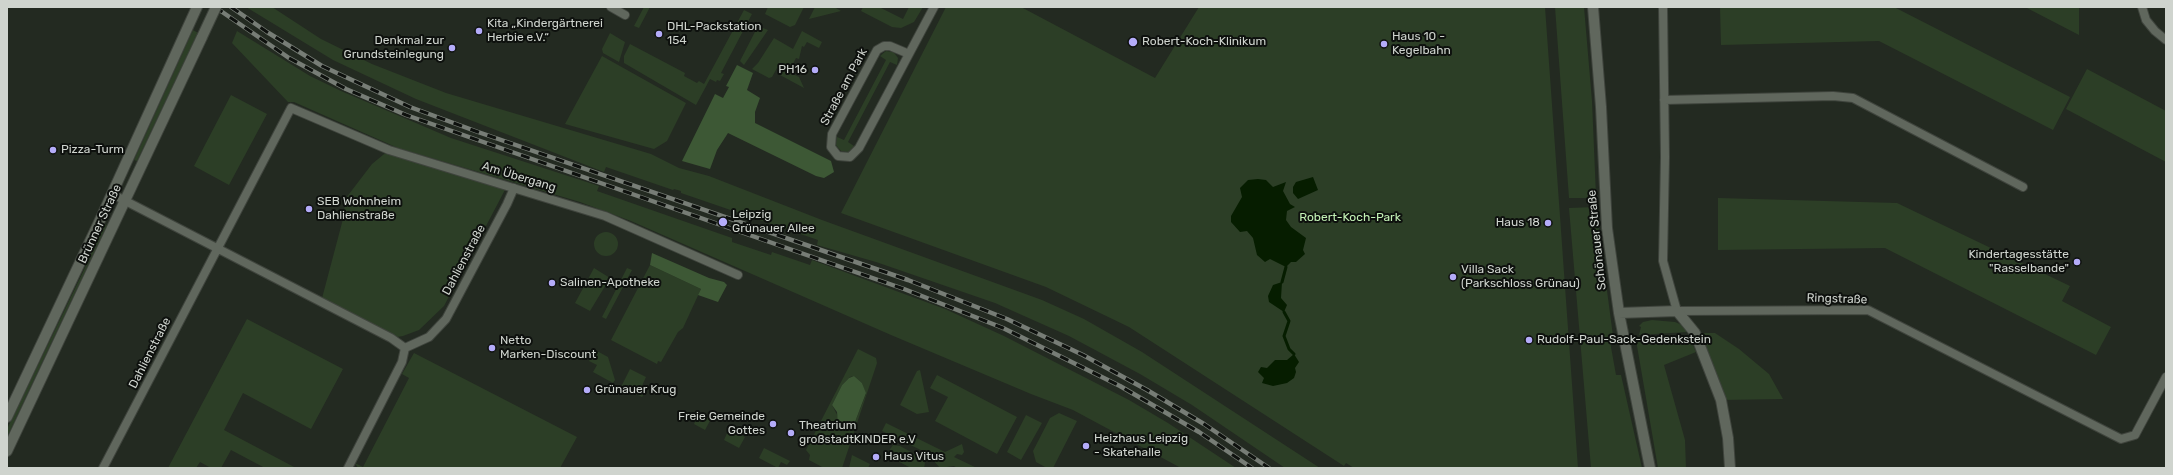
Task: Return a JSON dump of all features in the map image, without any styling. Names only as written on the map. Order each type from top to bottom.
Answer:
[{"type":"main road","name":"Brünner Straße","points":[[7,417],[112,194],[197,7]]},
{"type":"main road","name":"Brünner Straße","points":[[7,451],[216,7]]},
{"type":"main road","name":"Schönauer Straße","points":[[1593,7],[1601,107],[1607,228],[1619,313],[1650,468]]},
{"type":"main road","points":[[1619,313],[1678,311],[1695,333],[1720,395],[1728,438],[1730,468]]},
{"type":"street","points":[[611,7],[625,15]]},
{"type":"street","name":"Straße am Park","points":[[909,54],[890,46],[884,46],[877,50],[832,134],[831,147],[836,154],[844,158],[850,157],[859,148],[909,54],[934,7]]},
{"type":"street","points":[[1663,7],[1663,261],[1678,311]]},
{"type":"street","points":[[2142,7],[2146,20],[2155,31],[2166,40]]},
{"type":"street","points":[[1664,100],[1833,96],[1853,98],[2022,187]]},
{"type":"street","name":"Am Übergang","points":[[291,108],[389,150],[606,216],[738,275]]},
{"type":"street","name":"Dahlienstraße","points":[[103,468],[291,108]]},
{"type":"street","name":"Dahlienstraße","points":[[405,348],[429,336],[446,319],[514,188]]},
{"type":"street","points":[[112,194],[391,338],[405,348],[402,362],[348,468]]},
{"type":"street","name":"Ringstraße","points":[[1678,311],[1868,310],[2121,439],[2135,435],[2166,377]]},
{"type":"green space","points":[[246,7],[272,7],[321,39],[372,64],[446,93],[651,154],[679,168],[709,176],[822,220],[1042,300],[1084,319],[1142,352],[1320,468],[1285,468],[1192,405],[1140,374],[1069,336],[995,303],[876,262],[817,245],[818,240],[681,193],[681,191],[673,190],[606,167],[604,172],[416,99],[333,60]]},
{"type":"green space","points":[[644,7],[650,7],[639,28],[634,26]]},
{"type":"green space","points":[[768,7],[804,7],[795,25],[790,27],[765,14]]},
{"type":"green space","points":[[815,7],[834,7],[841,11],[809,19]]},
{"type":"green space","points":[[863,7],[879,7],[903,19],[909,7],[923,7],[914,22],[901,28],[892,27],[861,11]]},
{"type":"green space","name":"Robert-Koch-Park","points":[[946,7],[1021,7],[1155,78],[1199,7],[1545,7],[1578,468],[1354,468],[1346,463],[1344,466],[1129,327],[1046,287],[841,213]]},
{"type":"green space","points":[[1555,7],[1584,7],[1592,101],[1596,196],[1592,198],[1569,198]]},
{"type":"green space","points":[[1720,7],[1894,7],[2070,97],[2053,130],[1879,41],[1721,45]]},
{"type":"green space","points":[[2025,7],[2079,7],[2079,35]]},
{"type":"green space","points":[[744,10],[752,14],[721,73],[724,74],[720,81],[717,80],[716,82],[710,79],[696,105],[624,63],[624,56],[630,44],[685,73],[684,76],[697,83],[699,81],[704,84]]},
{"type":"green space","points":[[758,26],[768,30],[744,65],[740,61]]},
{"type":"green space","points":[[193,30],[198,33],[137,161],[134,160]]},
{"type":"green space","points":[[237,31],[310,76],[341,91],[451,138],[599,186],[597,191],[732,238],[732,242],[771,255],[772,252],[810,265],[812,260],[945,309],[1004,336],[1129,400],[1168,423],[1236,468],[1181,468],[1073,410],[1031,394],[891,335],[631,221],[580,202],[398,148],[294,102],[288,102],[232,43]]},
{"type":"green space","points":[[802,31],[822,42],[819,48],[807,42],[804,47],[802,46],[799,59],[796,58],[792,66],[794,68],[791,73],[799,77],[804,88],[780,75],[780,70],[777,68],[772,77],[769,78],[752,69],[758,63],[774,38],[793,49]]},
{"type":"green space","points":[[610,33],[625,42],[619,62],[603,53],[602,49]]},
{"type":"green space","points":[[886,51],[893,52],[895,54],[898,58],[897,65],[890,62],[848,142],[854,146],[848,152],[841,151],[836,145],[837,137],[844,140],[886,60],[880,56]]},
{"type":"green space","points":[[602,56],[686,103],[667,141],[654,149],[565,124]]},
{"type":"green space","points":[[2087,69],[2166,111],[2166,162],[2066,109]]},
{"type":"green space","points":[[231,95],[267,114],[229,185],[194,166]]},
{"type":"green space","points":[[389,150],[507,186],[444,306],[419,330],[403,336],[391,338],[321,302],[343,219],[346,198],[372,164]]},
{"type":"green space","points":[[1718,198],[1897,203],[2070,286],[2062,301],[2111,327],[2096,355],[1885,248],[1718,250]]},
{"type":"green space","points":[[1596,207],[1613,336],[1610,337],[1611,347],[1616,375],[1621,375],[1642,468],[1591,468],[1569,208]]},
{"type":"green space","points":[[104,224],[107,225],[7,437],[7,429],[83,272]]},
{"type":"green space","points":[[606,232],[611,233],[617,239],[617,249],[611,255],[606,256],[601,255],[595,249],[594,244],[595,239],[601,233]]},
{"type":"green space","points":[[650,265],[701,289],[683,328],[678,332],[661,362],[658,361],[657,364],[611,340]]},
{"type":"green space","points":[[594,268],[610,278],[590,311],[575,303]]},
{"type":"green space","points":[[627,268],[632,270],[606,319],[602,317]]},
{"type":"green space","points":[[247,319],[343,369],[311,429],[243,393],[224,430],[296,468],[265,468],[231,450],[221,468],[211,468],[200,462],[196,468],[168,468]]},
{"type":"green space","points":[[1652,320],[1675,322],[1682,325],[1687,332],[1639,335],[1641,327],[1639,326],[1643,322]]},
{"type":"green space","points":[[1695,333],[1715,333],[1739,349],[1769,374],[1783,399],[1721,400]]},
{"type":"green space","points":[[1689,337],[1696,352],[1664,365],[1685,440],[1686,468],[1658,468],[1636,340]]},
{"type":"green space","points":[[858,349],[876,358],[877,363],[842,468],[824,468],[809,460],[810,455],[806,450]],"holes":[[[854,376],[862,383],[866,394],[855,422],[849,428],[844,428],[832,405],[842,385],[850,377]]]},
{"type":"green space","points":[[595,350],[608,357],[615,380],[613,383],[593,372],[597,365],[589,361]]},
{"type":"green space","points":[[414,353],[577,437],[560,468],[358,468],[355,463],[363,467],[409,378],[402,374]]},
{"type":"green space","points":[[630,369],[646,377],[641,388],[644,394],[642,397],[621,387]]},
{"type":"green space","points":[[920,370],[929,412],[917,414],[900,405],[917,371]]},
{"type":"green space","points":[[937,375],[1017,417],[997,454],[935,421],[948,397],[930,388]]},
{"type":"green space","points":[[699,413],[711,419],[705,430],[694,424]]},
{"type":"green space","points":[[1059,413],[1077,421],[1053,468],[1047,468],[1036,462],[1033,451],[1050,418]]},
{"type":"green space","points":[[1026,415],[1042,423],[1021,460],[1007,452]]},
{"type":"green space","points":[[886,423],[945,452],[962,444],[964,452],[962,455],[957,454],[954,457],[977,468],[957,468],[954,466],[940,468],[933,460],[935,457],[882,431]]},
{"type":"green space","points":[[729,429],[745,437],[739,448],[724,440]]},
{"type":"green space","points":[[893,445],[900,446],[920,457],[925,463],[924,468],[911,468],[886,455]]},
{"type":"green space","points":[[764,448],[790,461],[787,465],[781,462],[778,468],[759,458]]},
{"type":"green space","points":[[852,455],[870,464],[868,468],[849,468]]},
{"type":"shaded area","points":[[737,65],[753,73],[747,90],[760,98],[755,112],[755,123],[831,161],[834,172],[824,178],[816,176],[728,133],[717,150],[710,169],[682,161],[715,94],[723,98],[729,87],[726,86]]},
{"type":"shaded area","points":[[1313,177],[1318,190],[1298,199],[1293,193],[1293,187],[1296,182]]},
{"type":"shaded area","points":[[1248,180],[1266,180],[1273,187],[1286,182],[1283,191],[1290,204],[1295,207],[1287,211],[1286,220],[1291,227],[1306,238],[1303,250],[1305,254],[1296,262],[1291,262],[1286,267],[1270,259],[1265,262],[1257,255],[1253,238],[1247,231],[1240,232],[1231,222],[1231,216],[1242,197],[1240,188]]},
{"type":"shaded area","points":[[652,253],[709,278],[724,282],[727,285],[718,302],[698,295],[701,289],[650,265]]},
{"type":"shaded area","points":[[1282,282],[1281,298],[1287,305],[1284,312],[1269,302],[1268,296],[1273,285]]},
{"type":"shaded area","points":[[1294,354],[1299,362],[1295,368],[1296,372],[1294,378],[1287,383],[1273,386],[1262,383],[1264,378],[1258,372],[1261,367],[1267,368],[1275,360],[1287,360]]},
{"type":"shaded area","points":[[854,376],[862,383],[866,393],[855,422],[851,427],[844,428],[838,423],[837,412],[832,405],[842,385],[849,378]]},
{"type":"waterway","points":[[1282,282],[1286,267]]},
{"type":"waterway","points":[[1284,312],[1289,321],[1284,336],[1289,349],[1294,354]]},
{"type":"railway","points":[[215,7],[289,58],[346,89],[406,115],[904,289],[1003,328],[1120,386],[1199,432],[1252,468]]},
{"type":"railway","points":[[231,7],[267,32],[322,66],[410,107],[478,132],[908,280],[1007,319],[1083,355],[1147,390],[1204,424],[1269,468]]},
{"type":"place","name":"Kita „Kindergärtnerei Herbie e.V.“","points":[[479,31]]},
{"type":"place","name":"DHL-Packstation 154","points":[[659,34]]},
{"type":"place","name":"Robert-Koch-Klinikum","points":[[1133,42]]},
{"type":"place","name":"Haus 10 - Kegelbahn","points":[[1384,44]]},
{"type":"place","name":"Denkmal zur Grundsteinlegung","points":[[452,48]]},
{"type":"place","name":"PH16","points":[[815,70]]},
{"type":"place","name":"Pizza-Turm","points":[[53,150]]},
{"type":"place","name":"SEB Wohnheim Dahlienstraße","points":[[309,209]]},
{"type":"place","name":"Leipzig Grünauer Allee","points":[[723,222]]},
{"type":"place","name":"Haus 18","points":[[1548,223]]},
{"type":"place","name":"Kindertagesstätte \"Rasselbande\"","points":[[2077,262]]},
{"type":"place","name":"Villa Sack (Parkschloss Grünau)","points":[[1453,277]]},
{"type":"place","name":"Salinen-Apotheke","points":[[552,283]]},
{"type":"place","name":"Rudolf-Paul-Sack-Gedenkstein","points":[[1529,340]]},
{"type":"place","name":"Netto Marken-Discount","points":[[492,348]]},
{"type":"place","name":"Grünauer Krug","points":[[587,390]]},
{"type":"place","name":"Freie Gemeinde Gottes","points":[[773,424]]},
{"type":"place","name":"Theatrium großstadtKINDER e.V","points":[[791,433]]},
{"type":"place","name":"Heizhaus Leipzig - Skatehalle","points":[[1086,446]]},
{"type":"place","name":"Haus Vitus","points":[[876,457]]}]
